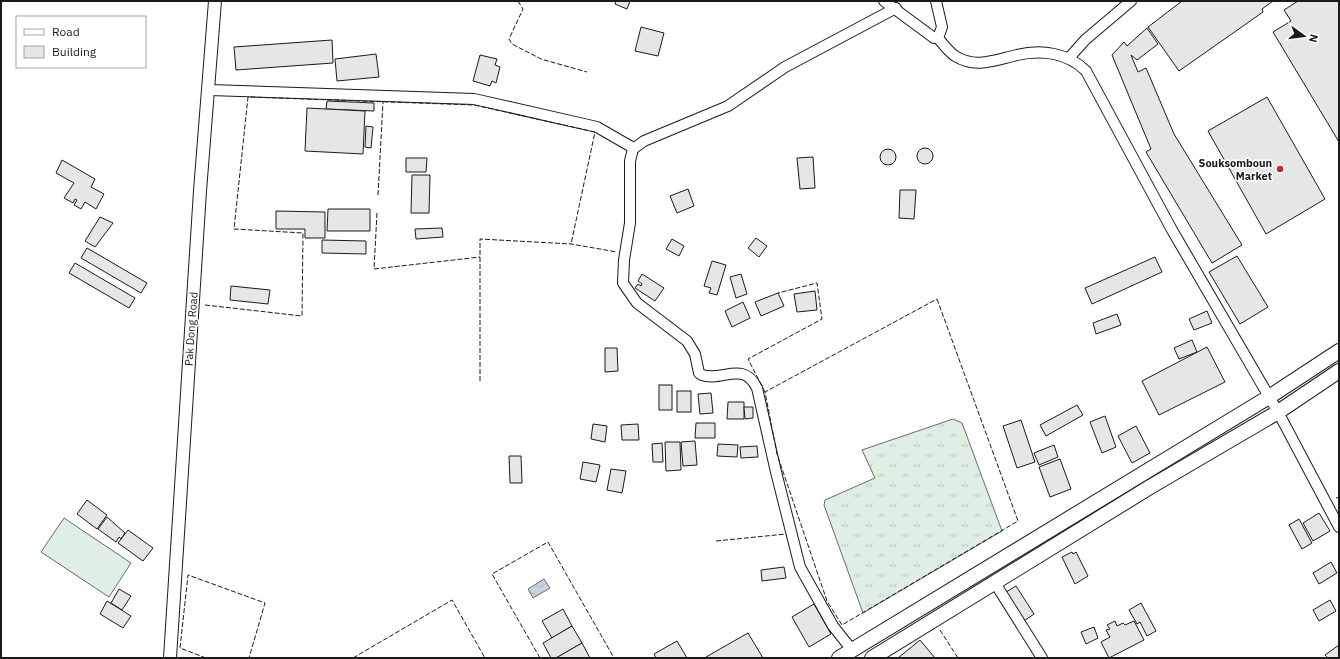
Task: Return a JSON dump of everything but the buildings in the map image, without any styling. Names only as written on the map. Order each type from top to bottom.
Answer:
[{"type":"main road","points":[[839,658],[1269,397],[1339,351]]},
{"type":"main road","points":[[872,658],[1150,487],[1278,412],[1339,371]]},
{"type":"street","name":"Pak Dong Road","points":[[170,658],[200,191],[215,1]]},
{"type":"street","points":[[884,1],[896,8],[934,38],[938,38],[955,56],[971,63],[987,64],[1019,54],[1050,52],[1069,58],[1078,63],[1086,71],[1172,230],[1278,412],[1339,527]]},
{"type":"street","points":[[936,1],[942,27],[938,38]]},
{"type":"street","points":[[1069,58],[1085,40],[1131,1]]},
{"type":"street","points":[[852,650],[833,626],[800,567],[757,388],[753,381],[749,377],[736,373],[702,375],[699,373],[695,354],[687,341],[637,303],[623,283],[624,260],[630,223],[630,161],[633,150],[644,141],[728,106],[785,67],[896,8]]},
{"type":"street","points":[[209,90],[474,99],[597,126],[628,144],[633,150]]},
{"type":"street","points":[[995,583],[1042,658]]},
{"type":"green space","points":[[953,419],[962,423],[1002,531],[863,613],[824,505],[825,500],[875,478],[862,450]]},
{"type":"green space","points":[[64,518],[131,563],[109,597],[41,552]]},
{"type":"water","points":[[544,579],[550,588],[533,598],[528,589]]},
{"type":"fence","points":[[518,1],[523,9],[509,39],[512,44],[541,59],[587,72]]},
{"type":"fence","points":[[205,305],[302,316],[303,233],[234,229],[248,97],[474,105],[595,132],[571,244]]},
{"type":"fence","points":[[378,195],[383,102]]},
{"type":"fence","points":[[377,213],[374,269],[480,257]]},
{"type":"fence","points":[[480,381],[480,239],[571,244],[617,252]]},
{"type":"fence","points":[[765,392],[748,359],[822,319],[817,283],[778,293]]},
{"type":"fence","points":[[937,299],[1018,521],[842,625],[827,601],[777,454],[765,392],[937,299]]},
{"type":"fence","points":[[716,541],[786,534]]},
{"type":"fence","points":[[540,658],[492,574],[548,542],[614,658]]},
{"type":"fence","points":[[206,658],[180,648],[188,575],[265,603],[249,658]]},
{"type":"fence","points":[[353,658],[452,600],[485,658]]},
{"type":"fence","points":[[940,630],[958,658]]},
{"type":"place","name":"Souksomboun Market","points":[[1280,169]]}]
